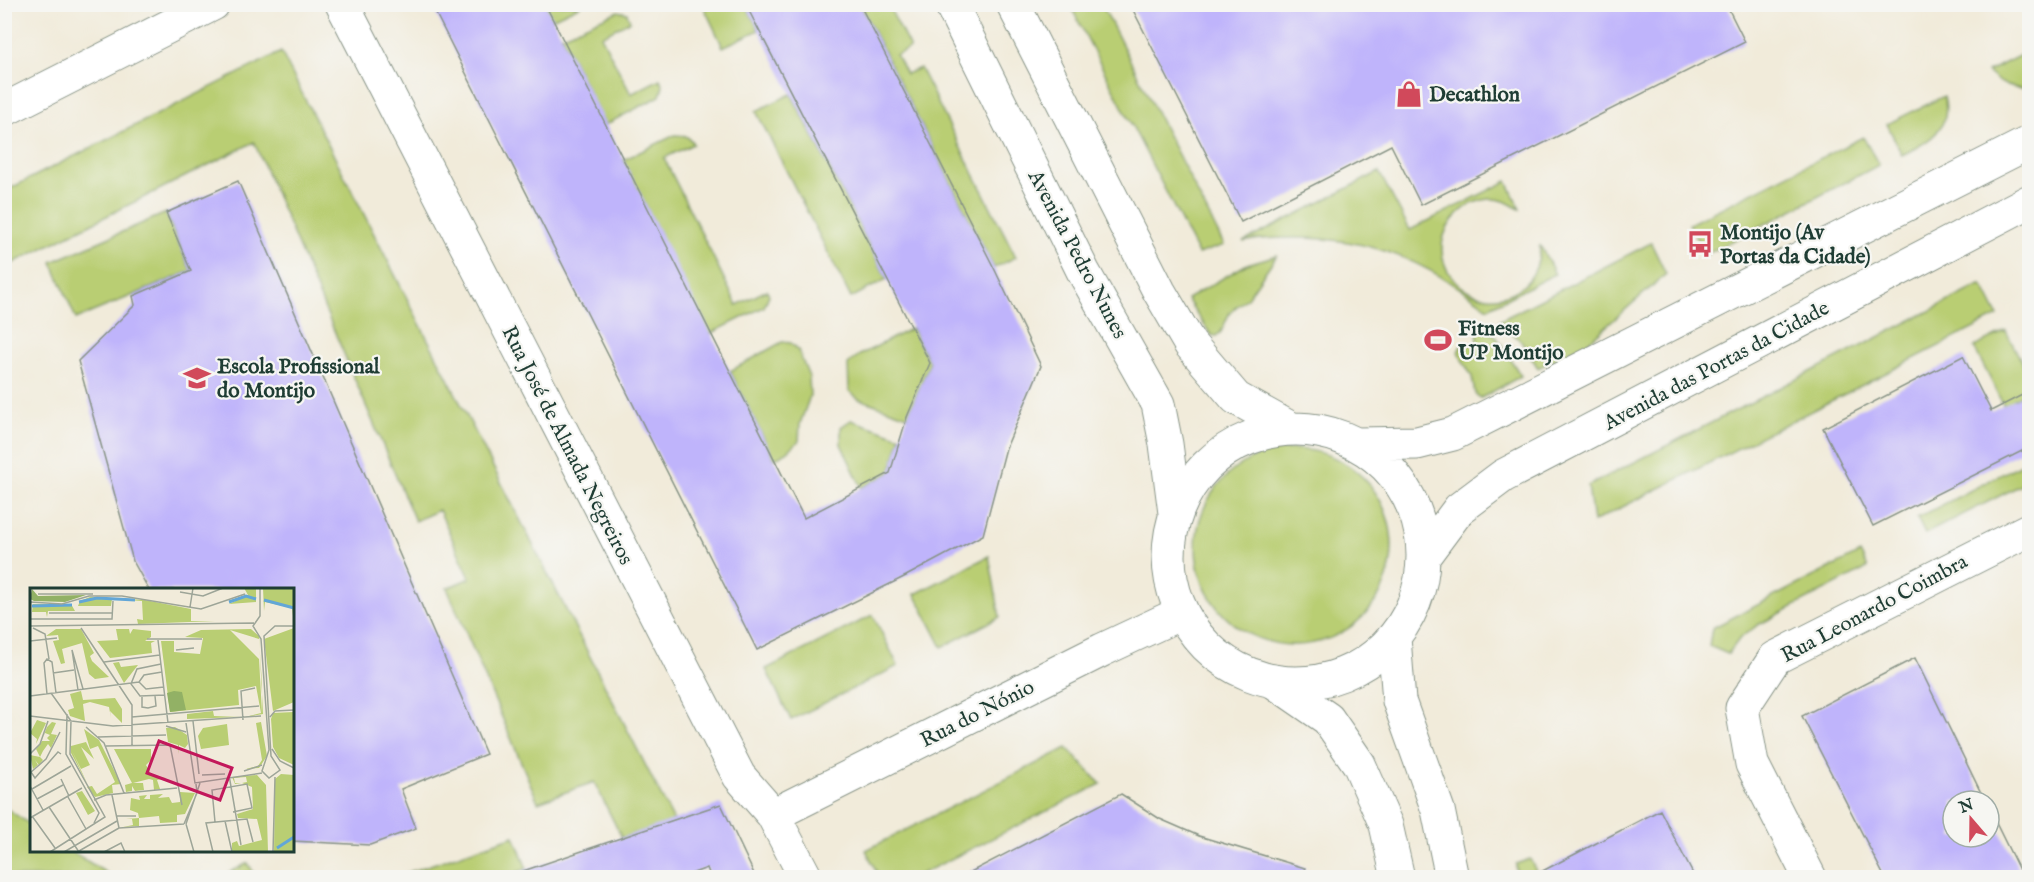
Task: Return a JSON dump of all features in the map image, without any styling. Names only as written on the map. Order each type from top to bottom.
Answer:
[{"type":"street","points":[[4,110],[213,4]]},
{"type":"street","name":"Rua José de Almada Negreiros","points":[[342,4],[739,776],[773,815],[806,878]]},
{"type":"street","name":"Avenida Pedro Nunes","points":[[951,4],[1083,271],[1158,404],[1175,513]]},
{"type":"street","points":[[1012,4],[1159,291],[1190,344],[1236,398],[1290,428]]},
{"type":"street","points":[[1358,444],[1417,443],[1453,434],[2030,142]]},
{"type":"street","name":"Avenida das Portas da Cidade","points":[[1424,556],[1459,509],[1503,476],[2030,201]]},
{"type":"street","points":[[1290,428],[1326,432],[1358,444],[1386,465],[1406,491],[1419,522],[1424,556],[1416,600],[1394,638],[1369,661],[1339,676],[1306,683],[1273,681],[1235,669],[1204,645],[1181,613],[1170,581],[1168,546],[1175,513],[1194,480],[1220,453],[1254,436],[1290,428]]},
{"type":"street","name":"Rua Leonardo Coimbra","points":[[1810,878],[1752,764],[1742,708],[1775,658],[2030,529]]},
{"type":"street","name":"Rua do Nónio","points":[[773,815],[1092,655],[1181,613]]},
{"type":"street","points":[[1394,638],[1399,701],[1438,810],[1452,878]]},
{"type":"street","points":[[1273,681],[1328,719],[1359,764],[1386,825],[1398,878]]},
{"type":"green space","points":[[545,5],[581,5],[552,19]]},
{"type":"green space","points":[[703,5],[746,5],[759,30],[723,47]]},
{"type":"green space","points":[[860,5],[888,5],[910,48],[896,55],[906,74],[920,68],[1016,257],[994,268]]},
{"type":"green space","points":[[1070,5],[1102,5],[1224,245],[1198,254]]},
{"type":"green space","points":[[618,11],[627,13],[630,21],[601,36],[631,94],[660,79],[663,86],[660,96],[605,125],[561,36]]},
{"type":"green space","points":[[2029,51],[2029,88],[2006,85],[1987,72]]},
{"type":"green space","points":[[281,52],[674,821],[622,838],[594,782],[538,802],[447,588],[470,578],[439,510],[415,521],[254,142],[5,267],[5,191]]},
{"type":"green space","points":[[791,94],[887,279],[851,298],[756,111]]},
{"type":"green space","points":[[1944,96],[1946,108],[1941,126],[1929,140],[1902,155],[1887,124]]},
{"type":"green space","points":[[675,135],[686,136],[693,144],[664,158],[737,305],[767,290],[769,295],[764,307],[710,334],[623,160]]},
{"type":"green space","points":[[1863,137],[1879,165],[1705,255],[1689,224]]},
{"type":"green space","points":[[1379,172],[1410,230],[1507,181],[1520,209],[1504,201],[1493,199],[1471,204],[1453,219],[1443,239],[1444,262],[1449,273],[1466,289],[1477,295],[1500,297],[1519,289],[1533,274],[1540,245],[1555,274],[1488,308],[1420,265],[1373,248],[1322,239],[1274,238],[1243,242]]},
{"type":"green space","points":[[166,213],[191,271],[76,319],[52,262]]},
{"type":"green space","points":[[1651,243],[1666,274],[1586,344],[1538,368],[1522,342],[1499,321]]},
{"type":"green space","points":[[1277,255],[1247,298],[1230,312],[1221,332],[1216,336],[1211,335],[1187,299],[1247,264]]},
{"type":"green space","points":[[1982,284],[1998,316],[1593,522],[1588,486]]},
{"type":"green space","points":[[1477,324],[1496,336],[1521,376],[1481,398],[1475,394],[1472,377],[1458,352],[1461,346],[1478,343]]},
{"type":"green space","points":[[912,328],[930,363],[908,416],[859,399],[849,391],[848,364],[858,356]]},
{"type":"green space","points":[[2006,331],[2029,376],[2029,391],[2014,399],[2029,430],[2029,455],[1974,347]]},
{"type":"green space","points":[[782,342],[791,343],[798,350],[809,377],[810,396],[800,424],[799,441],[787,452],[774,459],[730,371]]},
{"type":"green space","points":[[851,420],[901,437],[890,473],[862,488],[841,444],[841,427]]},
{"type":"green space","points":[[1284,449],[1304,449],[1340,460],[1349,465],[1370,485],[1385,509],[1392,537],[1392,557],[1385,585],[1376,602],[1356,623],[1340,634],[1323,641],[1304,645],[1284,645],[1256,638],[1239,629],[1212,602],[1200,576],[1196,557],[1196,537],[1203,509],[1212,492],[1239,465],[1265,453]]},
{"type":"green space","points":[[2029,460],[2029,481],[1925,534],[1917,518]]},
{"type":"green space","points":[[1860,553],[1868,568],[1758,625],[1740,638],[1728,654],[1709,646],[1712,628]]},
{"type":"green space","points":[[989,556],[1000,617],[942,647],[915,594]]},
{"type":"green space","points":[[873,615],[898,666],[791,720],[766,669]]},
{"type":"green space","points":[[1067,748],[1101,784],[915,877],[879,877],[866,850]]},
{"type":"green space","points":[[4,807],[30,824],[30,852],[73,852],[113,877],[5,877]]},
{"type":"green space","points":[[514,836],[527,869],[503,877],[395,877]]},
{"type":"green space","points":[[1530,859],[1539,877],[1516,878],[1516,864]]},
{"type":"green space","points":[[248,863],[256,877],[221,877]]},
{"type":"building","points":[[431,4],[545,4],[804,518],[890,473],[907,417],[930,363],[746,5],[860,5],[993,266],[1041,366],[1006,448],[983,535],[757,650]]},
{"type":"building","name":"Decathlon","points":[[1130,4],[1726,4],[1745,42],[1421,205],[1391,145],[1241,222]]},
{"type":"building","points":[[238,181],[486,754],[401,789],[416,828],[370,845],[294,841],[294,588],[148,588],[133,561],[78,361],[135,305],[133,296],[191,271],[166,213]]},
{"type":"building","points":[[1963,356],[1991,411],[2030,391],[2030,447],[1873,526],[1823,428]]},
{"type":"building","points":[[1915,658],[1979,789],[1941,789],[1941,849],[2001,849],[2001,833],[2023,878],[1885,878],[1802,716]]},
{"type":"building","points":[[1121,794],[1160,819],[1199,836],[1305,868],[1303,878],[959,878]]},
{"type":"building","points":[[721,804],[756,878],[711,878],[707,868],[680,878],[524,878],[523,871]]},
{"type":"building","points":[[1660,810],[1695,878],[1529,878]]},
{"type":"place","name":"Decathlon","points":[[1409,94]]},
{"type":"place","name":"Montijo (Av Portas da Cidade)","points":[[1700,244]]},
{"type":"place","name":"Fitness UP Montijo","points":[[1438,340]]},
{"type":"place","name":"Escola Profissional do Montijo","points":[[197,378]]}]
